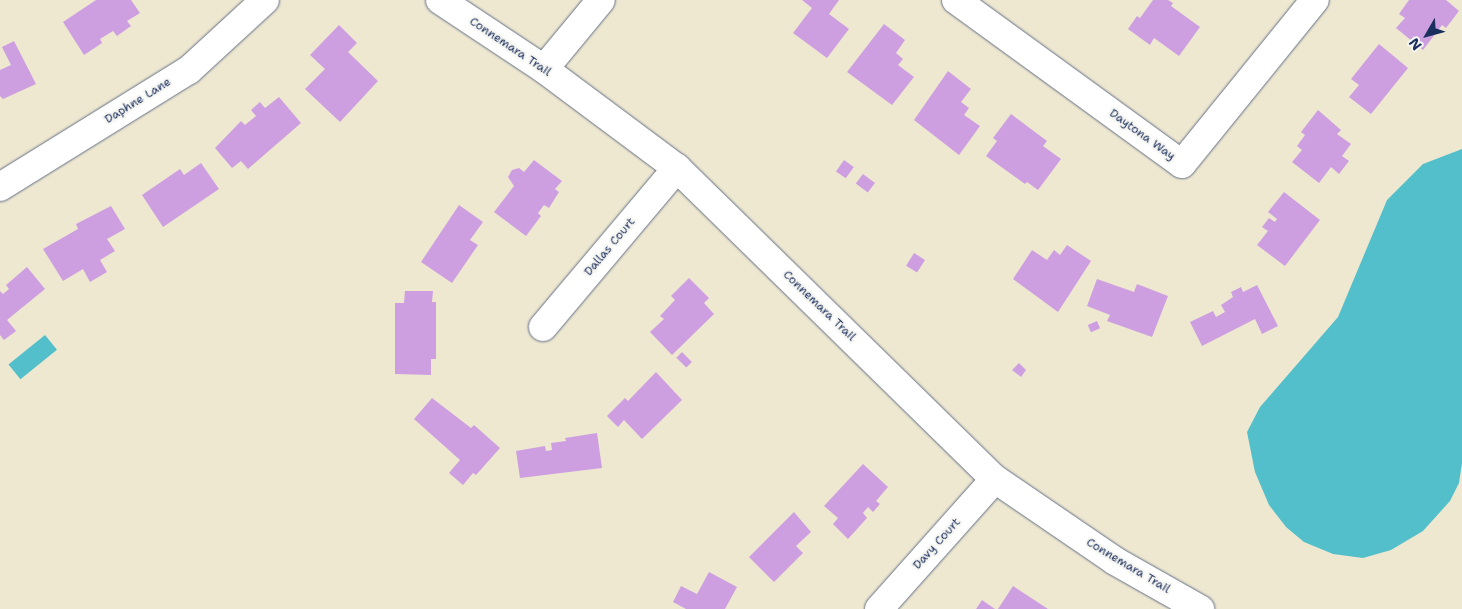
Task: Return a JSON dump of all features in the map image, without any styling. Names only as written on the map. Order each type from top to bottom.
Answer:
[{"type":"street","name":"Daphne Lane","points":[[0,187],[189,70],[265,0]]},
{"type":"street","name":"Connemara Trail","points":[[440,0],[544,69],[678,168],[995,478],[1114,561],[1200,609]]},
{"type":"street","points":[[544,69],[601,0]]},
{"type":"street","name":"Daytona Way","points":[[956,0],[1182,164],[1315,0]]},
{"type":"street","name":"Dallas Court","points":[[543,326],[678,168]]},
{"type":"street","name":"Davy Court","points":[[879,609],[995,478]]},
{"type":"water","points":[[1462,149],[1462,463],[1459,483],[1450,501],[1423,531],[1391,550],[1363,558],[1333,554],[1304,542],[1286,527],[1269,505],[1255,472],[1247,432],[1260,407],[1338,317],[1387,200],[1423,164]]},
{"type":"water","points":[[45,335],[57,350],[20,379],[8,365]]},
{"type":"building","points":[[96,0],[131,0],[140,13],[127,21],[131,26],[117,36],[113,31],[100,39],[102,43],[84,55],[63,22]]},
{"type":"building","points":[[802,0],[839,0],[829,14],[849,29],[827,58],[793,33],[812,8]]},
{"type":"building","points":[[1153,0],[1168,0],[1173,3],[1171,6],[1200,27],[1179,56],[1154,38],[1150,45],[1128,29],[1137,16],[1140,18]]},
{"type":"building","points":[[1409,0],[1446,0],[1459,11],[1446,28],[1442,25],[1423,50],[1396,28],[1405,18],[1399,14]]},
{"type":"building","points":[[884,24],[905,40],[896,53],[903,59],[898,65],[914,77],[892,105],[847,72]]},
{"type":"building","points":[[339,25],[357,43],[348,52],[378,81],[340,122],[305,89],[325,69],[310,55]]},
{"type":"building","points":[[14,41],[36,84],[3,99],[0,96],[0,70],[11,65],[2,47]]},
{"type":"building","points":[[1379,44],[1408,68],[1371,114],[1349,97],[1359,85],[1351,79]]},
{"type":"building","points":[[948,71],[971,89],[961,102],[969,108],[964,115],[980,126],[959,155],[914,120]]},
{"type":"building","points":[[279,97],[301,123],[248,169],[241,161],[232,168],[215,148],[241,121],[245,125],[256,116],[251,110],[260,102],[265,108]]},
{"type":"building","points":[[1318,110],[1341,130],[1337,134],[1351,144],[1342,156],[1349,161],[1339,174],[1331,167],[1319,183],[1292,162],[1302,150],[1297,146],[1305,135],[1301,132]]},
{"type":"building","points":[[1011,114],[1047,141],[1043,146],[1061,159],[1038,190],[1027,182],[1025,184],[986,156],[997,141],[993,138]]},
{"type":"building","points":[[534,160],[562,181],[555,189],[559,192],[549,208],[544,205],[538,213],[541,216],[526,236],[494,212],[514,186],[508,177],[512,170],[519,168],[524,172]]},
{"type":"building","points":[[844,160],[854,167],[846,178],[836,171]]},
{"type":"building","points":[[201,163],[219,189],[163,227],[142,195],[180,169],[184,175]]},
{"type":"building","points":[[863,174],[875,183],[868,193],[856,184]]},
{"type":"building","points":[[1284,192],[1320,220],[1285,266],[1257,245],[1268,231],[1262,227],[1269,218],[1275,222],[1277,219],[1268,212]]},
{"type":"building","points":[[459,205],[483,222],[470,240],[478,245],[452,283],[421,262]]},
{"type":"building","points":[[111,206],[125,229],[107,239],[115,251],[100,260],[107,272],[90,282],[83,269],[63,281],[43,249],[78,229],[76,224]]},
{"type":"building","points":[[1067,245],[1091,261],[1058,312],[1013,279],[1032,250],[1047,260],[1054,250],[1060,255]]},
{"type":"building","points":[[914,253],[925,260],[917,273],[906,266]]},
{"type":"building","points":[[27,267],[45,289],[7,320],[16,331],[4,340],[0,335],[0,291],[3,294],[9,289],[6,285]]},
{"type":"building","points":[[689,278],[709,298],[704,303],[714,314],[672,355],[650,332],[664,319],[660,316],[675,300],[671,296]]},
{"type":"building","points":[[1097,279],[1134,292],[1137,284],[1168,296],[1152,337],[1107,321],[1110,315],[1087,306]]},
{"type":"building","points":[[1257,285],[1278,326],[1262,334],[1255,319],[1202,346],[1190,322],[1213,311],[1216,317],[1225,312],[1221,305],[1233,297],[1231,292],[1241,287],[1243,292]]},
{"type":"building","points":[[405,291],[433,291],[432,302],[436,302],[436,359],[431,359],[431,375],[395,374],[395,303],[404,303]]},
{"type":"building","points":[[1097,321],[1100,328],[1091,332],[1088,325]]},
{"type":"building","points":[[682,352],[692,362],[686,368],[676,358]]},
{"type":"building","points":[[1019,363],[1026,370],[1021,377],[1012,370]]},
{"type":"building","points":[[656,372],[682,400],[642,439],[624,420],[618,427],[607,416],[625,398],[628,401]]},
{"type":"building","points":[[432,398],[471,428],[474,425],[500,448],[476,475],[473,473],[463,485],[449,473],[460,460],[414,419]]},
{"type":"building","points":[[597,433],[602,468],[520,478],[516,451],[545,446],[546,451],[552,450],[551,443],[566,441],[565,438]]},
{"type":"building","points":[[863,464],[888,487],[876,501],[880,504],[873,512],[868,507],[863,513],[867,518],[848,539],[833,524],[838,518],[824,506]]},
{"type":"building","points":[[794,512],[811,532],[796,546],[803,553],[774,582],[749,557]]},
{"type":"building","points":[[709,572],[737,587],[725,609],[686,609],[673,602],[681,586],[697,594]]},
{"type":"building","points":[[1013,586],[1048,609],[998,609]]},
{"type":"building","points":[[982,600],[995,609],[976,609]]}]
